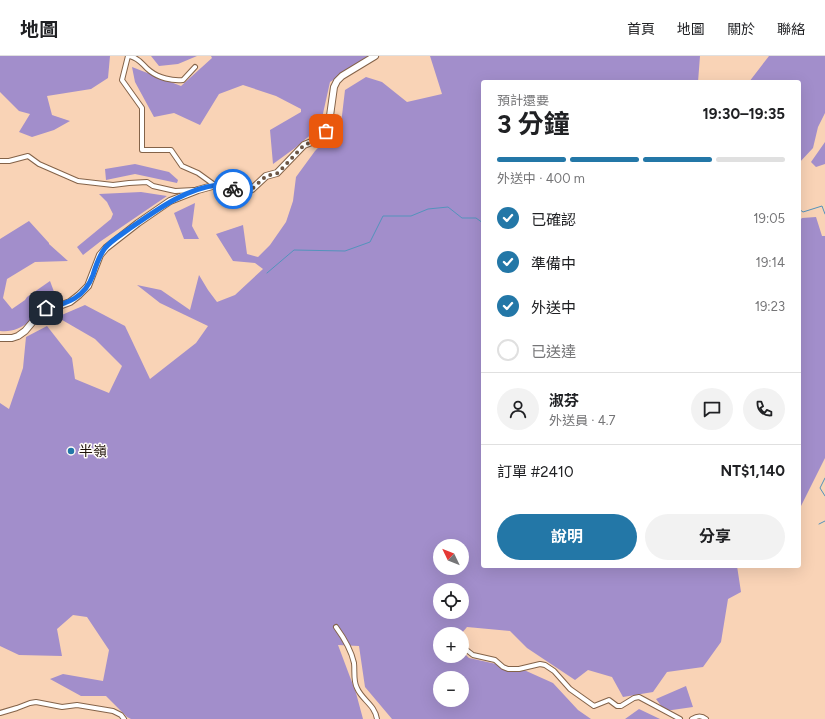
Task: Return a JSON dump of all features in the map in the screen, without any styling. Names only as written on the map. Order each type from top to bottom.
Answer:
[{"type":"street","points":[[195,67],[183,80],[163,78],[150,71],[138,58],[129,56],[122,80],[142,108],[142,150],[171,150],[182,166],[198,173],[216,186]]},
{"type":"street","points":[[0,161],[9,161],[28,156],[39,164],[78,181],[113,185],[129,182],[148,182],[153,186],[175,191],[198,190],[216,185],[225,186],[239,191],[247,191],[252,189],[266,176],[278,173],[304,145],[319,139],[326,131],[329,123],[334,87],[337,81],[342,76],[375,56]]},
{"type":"street","points":[[0,338],[12,338],[18,336],[25,331],[46,308],[66,304],[79,295],[88,286],[100,256],[110,243],[170,202],[198,190]]},
{"type":"street","points":[[336,626],[350,649],[354,663],[357,689],[374,709],[377,719]]},
{"type":"street","points":[[469,652],[473,655],[495,660],[503,667],[508,669],[519,669],[540,664],[546,665],[554,671],[570,690],[594,706],[609,700],[617,706],[622,706],[639,697],[680,719]]},
{"type":"street","points":[[0,713],[36,702],[62,707],[77,705],[113,711],[121,715],[124,719]]},
{"type":"street","points":[[692,719],[697,716],[706,719]]},
{"type":"shaded area","points":[[0,56],[110,56],[108,78],[91,89],[47,96],[52,115],[70,121],[54,130],[32,137],[19,132],[30,114],[19,111],[0,92]]},
{"type":"shaded area","points":[[151,56],[197,56],[178,64],[159,66]]},
{"type":"shaded area","points":[[211,56],[370,56],[330,82],[320,127],[273,164],[270,130],[301,112],[301,109],[276,96],[243,85],[219,94],[200,125],[174,113],[154,117],[135,82],[132,67],[181,86],[212,58]]},
{"type":"shaded area","points":[[430,56],[700,56],[698,80],[481,80],[481,568],[737,568],[741,592],[728,599],[721,642],[703,667],[667,672],[653,692],[623,697],[612,677],[588,670],[575,680],[527,648],[510,631],[469,627],[433,627],[433,663],[469,663],[469,658],[524,670],[553,683],[578,710],[591,719],[392,719],[365,687],[359,646],[338,645],[356,693],[363,719],[131,719],[127,717],[106,696],[81,696],[50,679],[63,674],[103,681],[109,650],[87,617],[73,615],[57,629],[62,656],[19,655],[0,646],[0,403],[9,409],[23,368],[26,337],[47,326],[72,358],[75,379],[109,393],[122,366],[95,339],[57,317],[85,305],[125,326],[150,379],[196,343],[208,326],[160,303],[137,285],[161,290],[190,310],[199,275],[217,302],[235,295],[263,269],[255,263],[233,261],[216,234],[243,225],[247,254],[258,257],[270,245],[286,222],[293,201],[296,177],[315,151],[341,124],[345,90],[366,77],[382,82],[407,102],[442,94]]},
{"type":"shaded area","points":[[769,56],[825,56],[825,113],[818,127],[813,148],[801,161],[801,80],[751,80]]},
{"type":"shaded area","points":[[825,142],[825,164],[816,167],[811,162]]},
{"type":"shaded area","points":[[135,164],[169,172],[178,180],[177,183],[135,174],[106,180],[105,169]]},
{"type":"shaded area","points":[[141,192],[167,196],[83,255],[77,247],[111,219],[113,214],[107,202],[99,194]]},
{"type":"shaded area","points":[[195,203],[192,226],[199,239],[184,239],[174,213]]},
{"type":"shaded area","points":[[816,217],[822,236],[825,236],[825,458],[801,506],[801,219]]},
{"type":"shaded area","points":[[29,221],[49,244],[68,261],[35,262],[7,279],[3,298],[12,309],[50,281],[56,297],[53,303],[22,327],[15,330],[0,331],[0,239]]},
{"type":"shaded area","points":[[686,686],[693,707],[665,711],[656,699]]},
{"type":"shaded area","points":[[639,709],[660,719],[625,719]]},
{"type":"waterway","points":[[801,210],[803,212],[822,206],[825,214]]},
{"type":"waterway","points":[[267,273],[294,250],[345,251],[370,242],[383,216],[411,216],[428,209],[448,207],[462,218],[476,218],[481,222]]},
{"type":"waterway","points":[[825,478],[820,488],[825,496]]},
{"type":"waterway","points":[[819,524],[825,521]]},
{"type":"way so far","points":[[233,189],[247,191],[252,189],[266,176],[278,173],[304,145],[319,139],[326,131]]},
{"type":"place","name":"半嶺","points":[[71,451]]},
{"type":"route","points":[[46,308],[70,302],[79,295],[88,286],[100,256],[110,243],[170,202],[198,190],[216,185],[233,189]]}]
